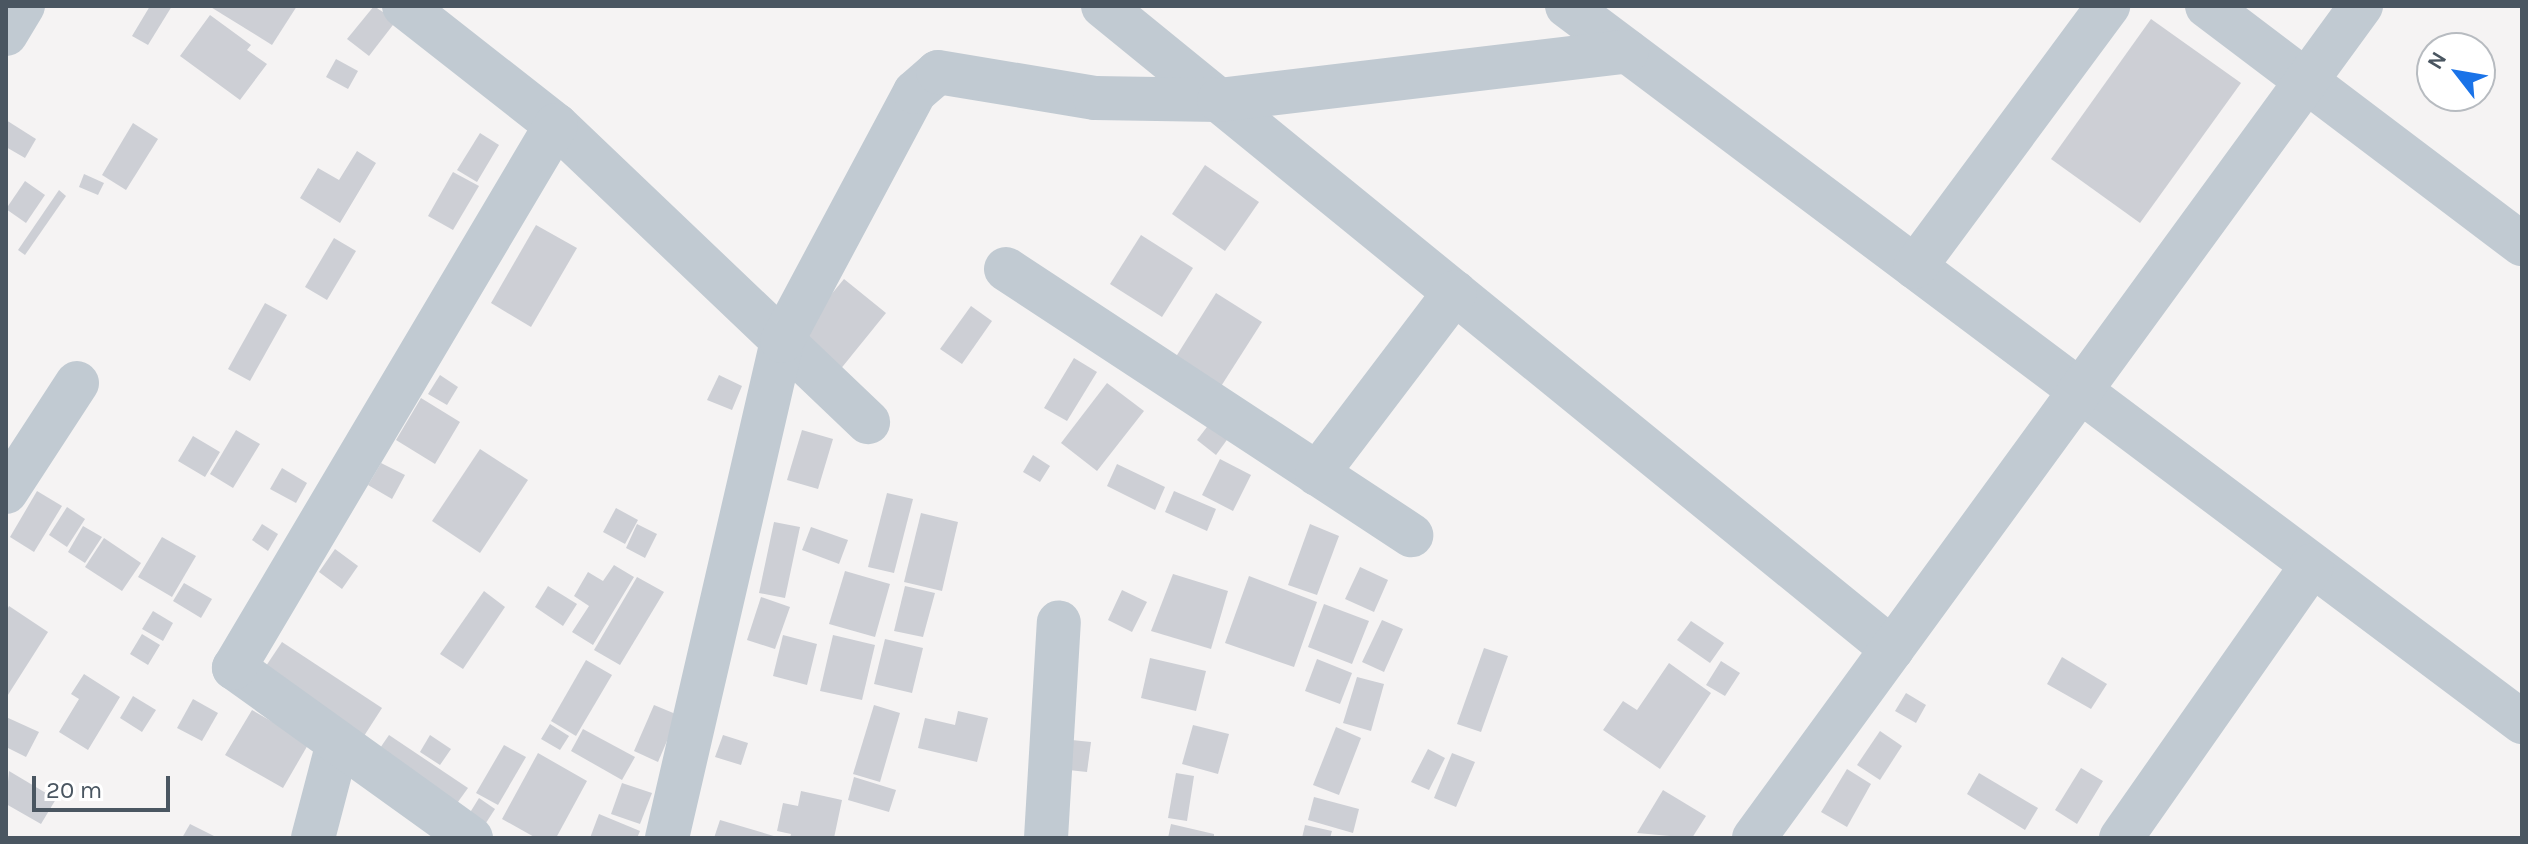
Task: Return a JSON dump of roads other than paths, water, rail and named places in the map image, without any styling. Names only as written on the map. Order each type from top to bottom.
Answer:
[{"type":"street","points":[[6,34],[23,6]]},
{"type":"street","points":[[404,6],[556,125],[868,422]]},
{"type":"street","points":[[1103,6],[1892,649]]},
{"type":"street","points":[[1567,6],[2522,722]]},
{"type":"street","points":[[1915,267],[2108,6]]},
{"type":"street","points":[[2207,6],[2522,244]]},
{"type":"street","points":[[1754,838],[2361,6]]},
{"type":"street","points":[[667,838],[782,341],[915,92],[938,72],[1095,98],[1219,100],[1627,51]]},
{"type":"street","points":[[471,838],[234,668],[556,125]]},
{"type":"street","points":[[1006,269],[1411,535]]},
{"type":"street","points":[[1317,474],[1455,292]]},
{"type":"street","points":[[6,492],[77,383]]},
{"type":"street","points":[[2121,838],[2312,565]]},
{"type":"street","points":[[1046,838],[1059,622]]},
{"type":"street","points":[[313,838],[338,743]]}]
